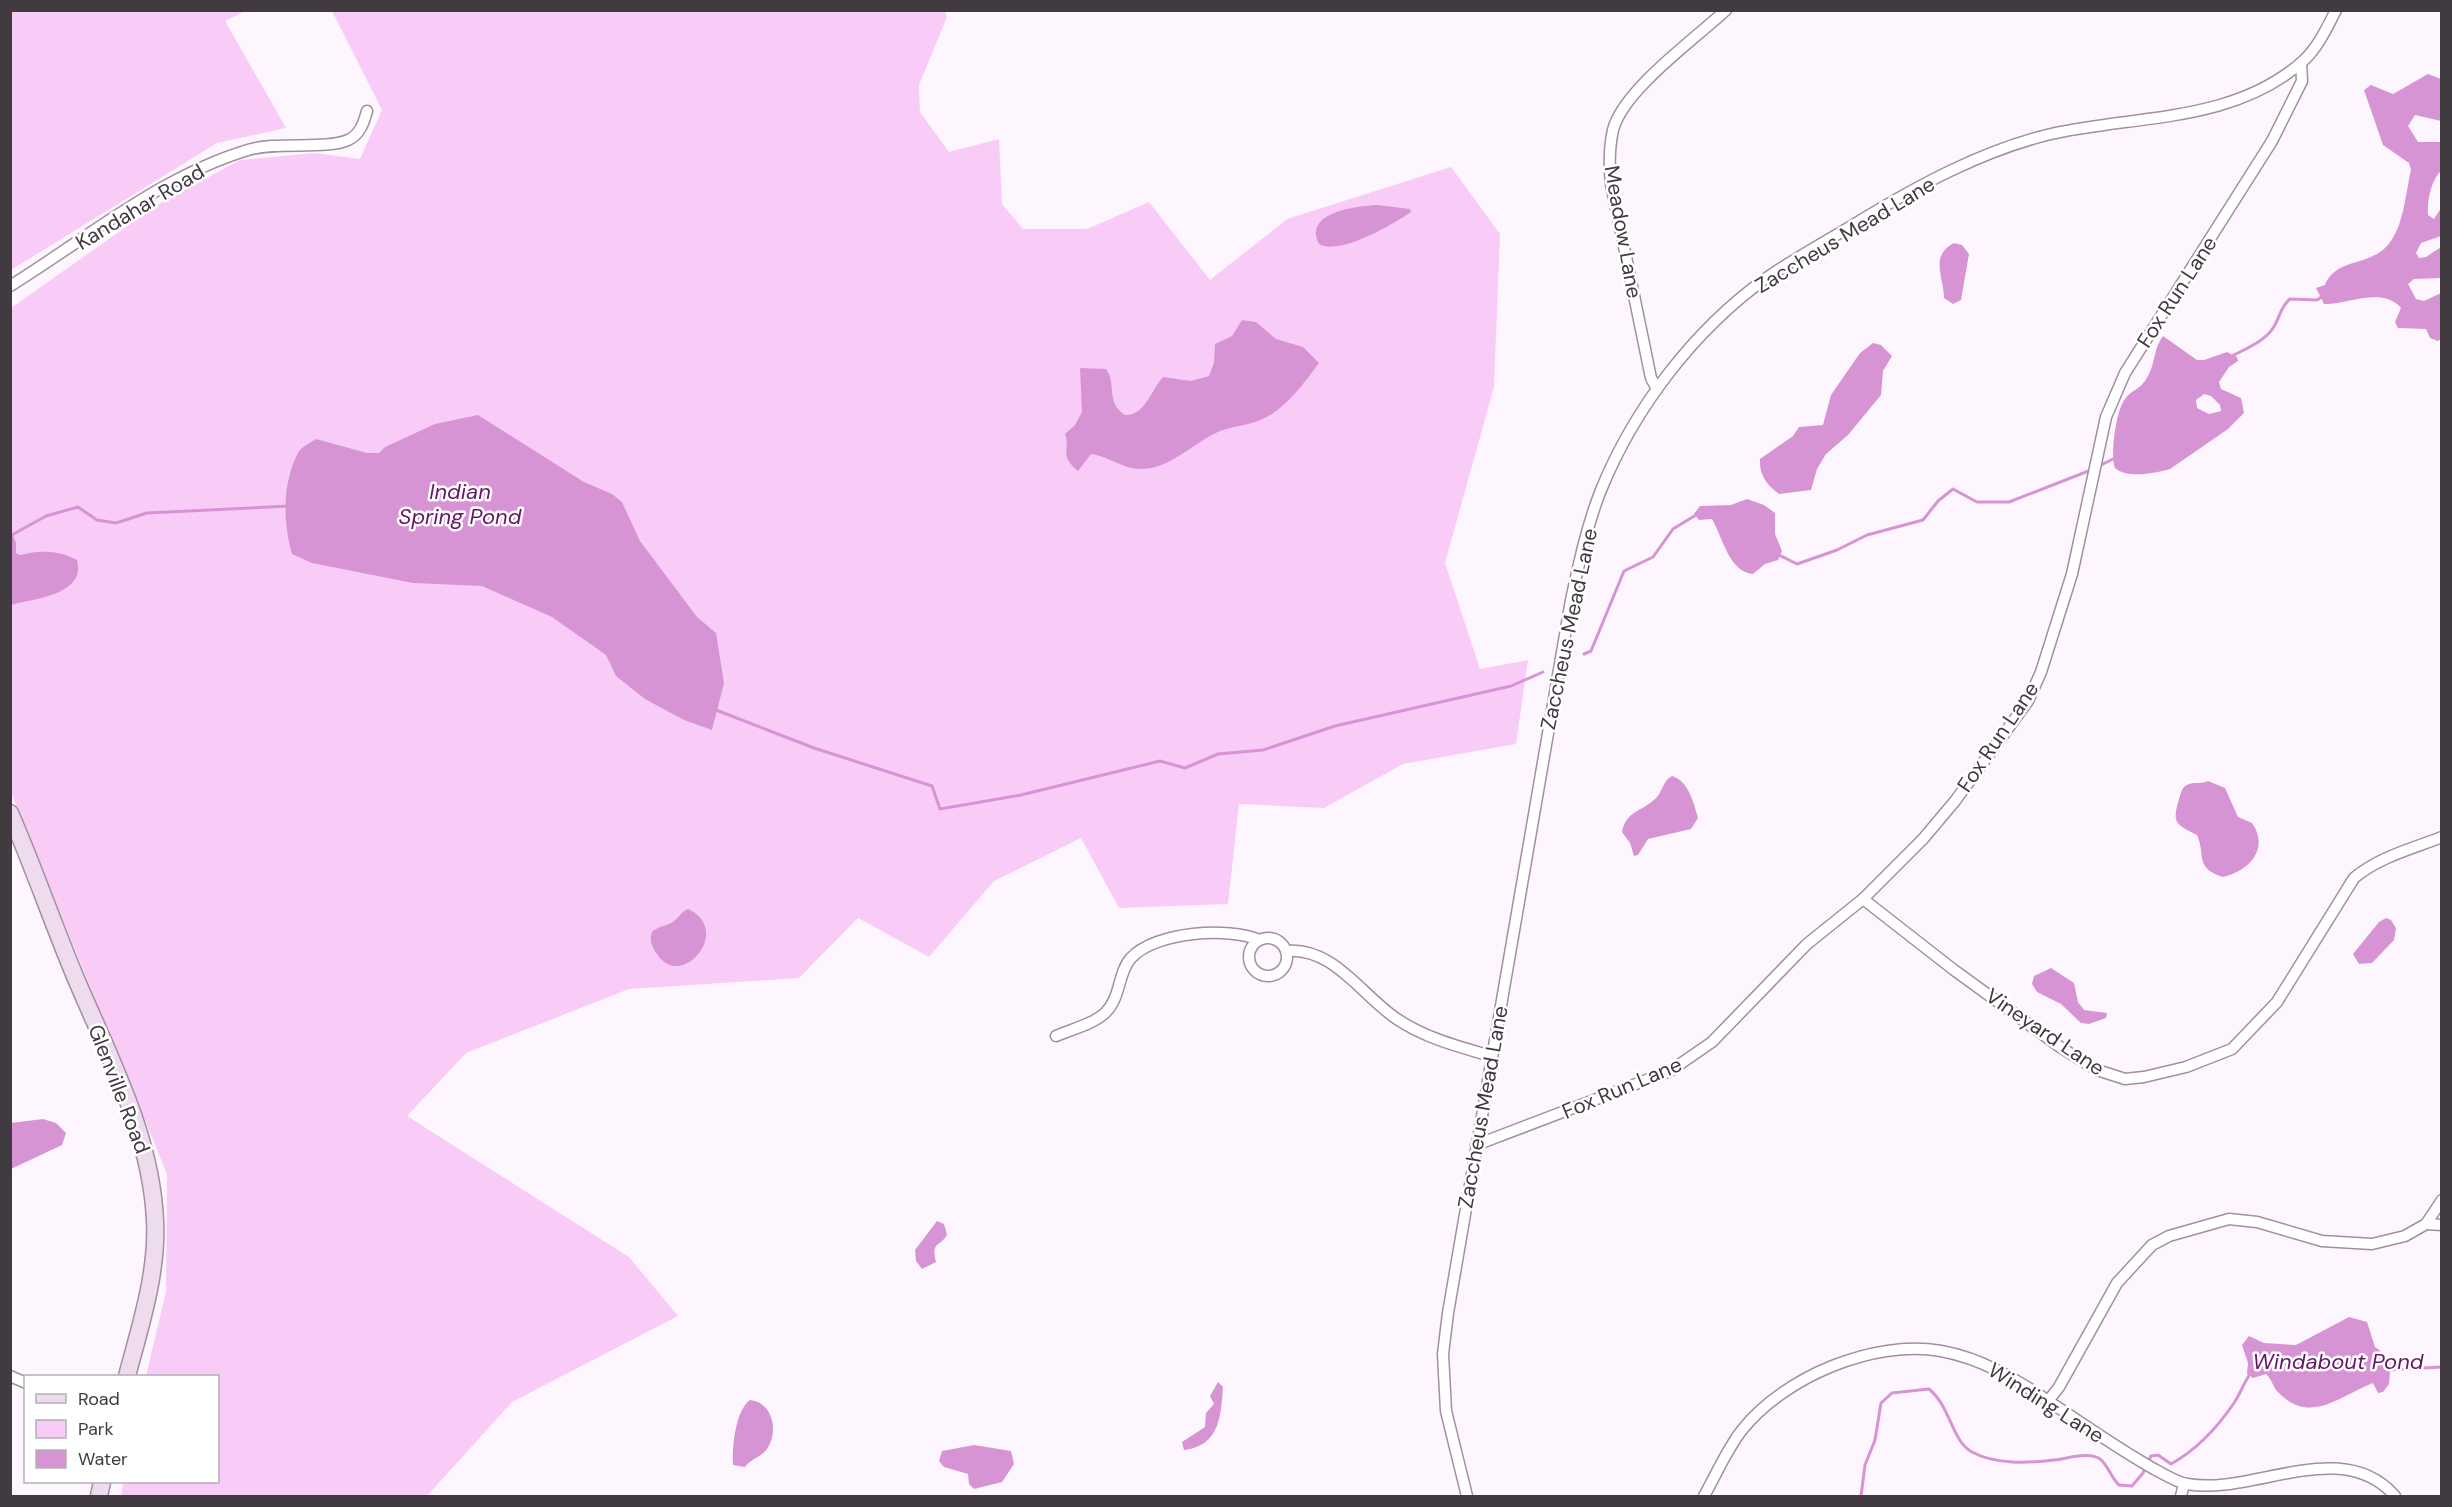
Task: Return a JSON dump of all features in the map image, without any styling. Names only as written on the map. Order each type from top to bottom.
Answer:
[{"type":"main road","name":"Glenville Road","points":[[10,813],[127,1101],[147,1161],[155,1221],[155,1243],[146,1299],[127,1375]]},
{"type":"street","name":"Meadow Lane","points":[[1657,389],[1651,378],[1611,184],[1609,166],[1613,128],[1620,112],[1634,95],[1726,10]]},
{"type":"street","name":"Zaccheus Mead Lane","points":[[1467,1497],[1446,1411],[1443,1354],[1476,1145],[1570,600],[1583,546],[1601,490],[1628,435],[1657,389],[1693,346],[1763,280],[1873,212],[1930,182],[2010,147],[2049,135],[2196,112],[2260,90],[2301,63],[2323,34],[2336,10]]},
{"type":"street","name":"Fox Run Lane","points":[[1476,1145],[1670,1071],[1689,1060],[1712,1042],[1813,938],[1863,899],[1923,839],[1948,809],[2028,701],[2041,672],[2072,574],[2106,417],[2120,384],[2272,141],[2302,81],[2301,63]]},
{"type":"street","name":"Kandahar Road","points":[[10,286],[139,202],[200,169],[249,149],[348,140],[362,128],[368,111]]},
{"type":"street","name":"Vineyard Lane","points":[[1863,899],[1954,970],[2060,1047],[2110,1076],[2125,1079],[2144,1077],[2186,1067],[2232,1049],[2277,1002],[2354,878],[2365,869],[2392,855],[2442,837]]},
{"type":"street","points":[[1056,1036],[1104,1014],[1113,1004],[1130,959],[1141,950],[1174,938],[1207,933],[1237,933],[1259,940],[1272,938],[1278,941],[1286,951],[1284,968],[1272,976],[1257,973],[1249,960],[1251,947],[1259,940]]},
{"type":"street","points":[[1286,951],[1305,950],[1328,962],[1398,1020],[1459,1047],[1491,1056]]},
{"type":"street","points":[[2048,1401],[2059,1387],[2117,1283],[2152,1245],[2169,1236],[2229,1220],[2258,1222],[2322,1241],[2372,1244],[2405,1236],[2426,1224],[2442,1200]]},
{"type":"street","points":[[2426,1224],[2442,1225]]},
{"type":"street","name":"Winding Lane","points":[[1704,1497],[1742,1430],[1789,1388],[1836,1364],[1889,1352],[1916,1349],[1940,1351],[1990,1366],[2136,1458],[2184,1484],[2207,1486],[2239,1484],[2294,1471],[2337,1469],[2376,1480],[2395,1497]]},
{"type":"street","points":[[2181,1497],[2184,1484]]},
{"type":"green space","points":[[11,10],[245,11],[225,21],[286,128],[217,143],[11,270]]},
{"type":"green space","points":[[332,11],[945,11],[947,17],[919,85],[920,112],[949,152],[999,139],[1002,204],[1023,229],[1087,229],[1149,202],[1210,280],[1287,219],[1451,167],[1500,234],[1494,387],[1445,563],[1480,669],[1528,660],[1516,744],[1403,764],[1324,808],[1239,804],[1228,904],[1119,908],[1081,838],[994,881],[929,957],[858,918],[799,978],[629,989],[466,1053],[407,1116],[629,1257],[678,1316],[512,1402],[427,1496],[121,1496],[123,1483],[219,1483],[219,1375],[146,1375],[166,1291],[167,1174],[11,793],[11,308],[157,205],[240,160],[315,153],[360,159],[382,110]]},
{"type":"water","points":[[2428,74],[2441,79],[2441,121],[2415,115],[2408,126],[2418,142],[2441,142],[2441,171],[2432,185],[2428,215],[2434,219],[2441,208],[2441,236],[2421,243],[2416,253],[2419,258],[2426,257],[2441,247],[2441,278],[2414,279],[2408,284],[2416,299],[2424,301],[2441,293],[2441,339],[2438,341],[2430,338],[2426,329],[2398,328],[2395,322],[2401,308],[2384,298],[2364,298],[2324,304],[2316,288],[2325,285],[2336,271],[2369,258],[2385,248],[2396,232],[2403,212],[2411,170],[2409,163],[2383,145],[2364,90],[2371,85],[2393,94]]},
{"type":"water","points":[[1377,205],[1410,209],[1411,212],[1380,231],[1353,242],[1328,247],[1319,244],[1316,233],[1318,225],[1325,218],[1346,209]]},
{"type":"water","points":[[1954,243],[1962,245],[1969,254],[1961,300],[1953,304],[1944,298],[1940,261],[1946,248]]},
{"type":"water","points":[[1242,320],[1256,322],[1276,339],[1303,347],[1319,363],[1279,409],[1260,420],[1223,430],[1173,460],[1151,468],[1134,468],[1091,454],[1078,471],[1072,465],[1067,456],[1065,434],[1075,425],[1082,412],[1080,368],[1106,369],[1111,380],[1115,404],[1125,415],[1132,414],[1143,407],[1163,377],[1191,381],[1209,376],[1214,363],[1215,344],[1232,336]]},
{"type":"water","points":[[2163,336],[2197,360],[2204,360],[2227,352],[2237,357],[2238,361],[2229,367],[2219,382],[2221,389],[2241,398],[2244,413],[2228,429],[2170,469],[2150,473],[2127,473],[2115,468],[2114,462],[2114,443],[2119,413],[2125,399],[2142,385],[2148,376]],"holes":[[[2204,394],[2211,396],[2220,405],[2221,411],[2209,414],[2197,408],[2196,400]]]},
{"type":"water","points":[[1873,343],[1881,345],[1892,356],[1883,371],[1881,395],[1848,435],[1826,454],[1817,469],[1811,490],[1779,494],[1765,479],[1760,459],[1793,436],[1799,427],[1823,425],[1831,395],[1860,353]]},
{"type":"water","name":"Indian Spring Pond","points":[[478,415],[584,482],[612,494],[622,502],[640,541],[697,617],[716,633],[724,683],[712,730],[684,720],[645,699],[616,676],[606,655],[552,617],[482,586],[413,583],[312,563],[292,554],[287,529],[287,490],[293,465],[303,447],[316,439],[367,453],[379,453],[385,447],[435,424]]},
{"type":"water","points":[[1747,499],[1764,505],[1775,513],[1775,534],[1782,551],[1778,560],[1765,564],[1753,574],[1745,572],[1732,561],[1712,519],[1699,520],[1694,514],[1700,506],[1731,505]]},
{"type":"water","points":[[11,530],[16,543],[16,553],[20,555],[49,552],[63,554],[77,560],[78,572],[74,581],[56,593],[11,605]]},
{"type":"water","points":[[1672,776],[1687,788],[1698,818],[1691,829],[1648,839],[1638,855],[1634,856],[1630,843],[1622,832],[1624,825],[1631,816],[1655,799],[1666,781]]},
{"type":"water","points":[[2208,781],[2225,788],[2238,817],[2252,823],[2259,842],[2254,858],[2248,864],[2241,870],[2223,877],[2204,865],[2197,835],[2180,825],[2176,818],[2183,788],[2189,784]]},
{"type":"water","points":[[688,909],[701,919],[706,930],[705,942],[699,954],[689,962],[678,966],[667,964],[654,949],[651,941],[652,932],[674,921]]},
{"type":"water","points":[[2386,918],[2391,920],[2396,928],[2394,940],[2372,963],[2359,964],[2353,954],[2379,922]]},
{"type":"water","points":[[2051,968],[2074,983],[2078,1002],[2084,1010],[2107,1013],[2106,1018],[2089,1024],[2081,1023],[2061,1004],[2037,992],[2032,984],[2034,976]]},
{"type":"water","points":[[43,1119],[56,1123],[66,1133],[62,1145],[11,1169],[11,1123]]},
{"type":"water","points":[[937,1221],[944,1224],[947,1235],[935,1248],[936,1262],[922,1269],[916,1261],[915,1250]]},
{"type":"water","name":"Windabout Pond","points":[[2349,1317],[2367,1322],[2375,1347],[2391,1359],[2389,1384],[2383,1392],[2378,1393],[2373,1383],[2325,1405],[2302,1407],[2279,1393],[2266,1374],[2253,1378],[2247,1374],[2248,1363],[2242,1345],[2249,1336],[2264,1343],[2296,1345]]},
{"type":"water","points":[[1218,1382],[1223,1387],[1221,1408],[1212,1436],[1196,1447],[1184,1450],[1182,1442],[1205,1427],[1206,1413],[1214,1404],[1210,1396]]},
{"type":"water","points":[[750,1400],[758,1402],[769,1412],[773,1427],[771,1442],[762,1454],[745,1467],[733,1465],[733,1449],[738,1421],[745,1405]]},
{"type":"water","points":[[974,1445],[1011,1451],[1014,1464],[1002,1482],[974,1489],[969,1484],[968,1474],[944,1467],[939,1461],[942,1451]]},
{"type":"waterway","points":[[2232,356],[2265,337],[2290,299],[2317,300],[2323,296]]},
{"type":"waterway","points":[[2097,467],[2115,458]]},
{"type":"waterway","points":[[1777,554],[1797,564],[1837,550],[1867,535],[1923,520],[1938,501],[1953,489],[1977,502],[2009,502],[2091,470]]},
{"type":"waterway","points":[[10,536],[46,516],[78,507],[97,520],[116,523],[147,513],[290,506]]},
{"type":"waterway","points":[[1584,654],[1591,651],[1624,571],[1653,557],[1673,529],[1696,515]]},
{"type":"waterway","points":[[716,710],[814,748],[932,786],[940,809],[1021,795],[1160,761],[1185,768],[1218,754],[1263,750],[1335,726],[1511,686],[1543,672]]},
{"type":"waterway","points":[[2387,1370],[2442,1367]]},
{"type":"waterway","points":[[1861,1496],[1865,1465],[1875,1440],[1881,1403],[1892,1393],[1929,1389],[1942,1405],[1965,1447],[1981,1456],[2002,1461],[2023,1462],[2090,1456],[2100,1459],[2119,1485],[2132,1486],[2143,1473],[2151,1456],[2158,1455],[2171,1464],[2190,1452],[2206,1437],[2234,1403],[2250,1374]]}]
